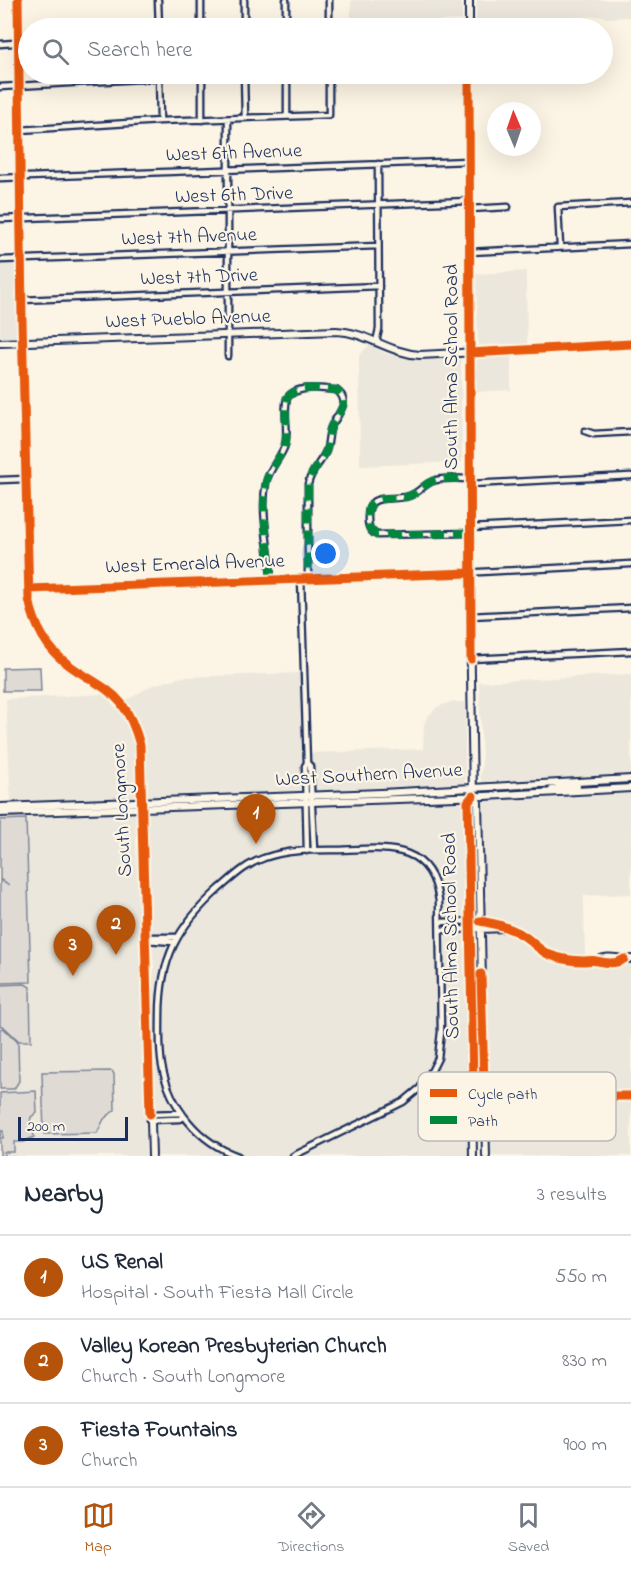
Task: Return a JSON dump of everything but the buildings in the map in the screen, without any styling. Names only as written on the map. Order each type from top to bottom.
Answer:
[{"type":"main road","name":"South Longmore","points":[[18,0],[18,18]]},
{"type":"main road","points":[[469,0],[469,18]]},
{"type":"main road","name":"South Alma School Road","points":[[470,84],[470,616],[473,796],[478,802],[484,1072]]},
{"type":"main road","name":"South Longmore","points":[[20,86],[21,300],[29,589],[34,619],[42,637],[65,663],[109,692],[128,714],[136,731],[141,751],[152,1156]]},
{"type":"main road","name":"West Pueblo Avenue","points":[[0,343],[336,331],[356,334],[409,354],[631,344]]},
{"type":"main road","points":[[586,790],[590,786],[629,779]]},
{"type":"main road","name":"West Southern Avenue","points":[[0,813],[629,779]]},
{"type":"main road","points":[[543,793],[558,788],[577,786],[582,782]]},
{"type":"main road","name":"West Southern Avenue","points":[[309,798],[473,796],[631,788]]},
{"type":"main road","name":"South Alma School Road","points":[[473,796],[468,802],[473,1072]]},
{"type":"main road","points":[[39,812],[44,808],[74,807],[79,804]]},
{"type":"main road","name":"West Southern Avenue","points":[[0,807],[79,804],[143,805]]},
{"type":"main road","points":[[480,921],[503,925],[522,935],[541,950],[558,958],[574,961],[597,961],[602,958],[619,957],[627,959]]},
{"type":"main road","points":[[480,929],[506,928]]},
{"type":"main road","name":"South Alma School Road","points":[[486,1141],[486,1156]]},
{"type":"street","points":[[158,0],[159,18]]},
{"type":"street","points":[[201,0],[201,18]]},
{"type":"street","points":[[244,0],[244,18]]},
{"type":"street","points":[[286,0],[286,18]]},
{"type":"street","points":[[329,0],[329,18]]},
{"type":"street","points":[[0,44],[18,43]]},
{"type":"street","points":[[0,87],[48,84]]},
{"type":"street","points":[[159,84],[160,121]]},
{"type":"street","points":[[202,84],[202,120]]},
{"type":"street","points":[[244,84],[244,118]]},
{"type":"street","points":[[287,84],[287,116]]},
{"type":"street","points":[[20,129],[329,115],[329,84]]},
{"type":"street","points":[[228,119],[228,356]]},
{"type":"street","name":"West 6th Avenue","points":[[0,178],[469,161]]},
{"type":"street","points":[[376,342],[379,329],[378,164]]},
{"type":"street","name":"West 6th Drive","points":[[0,219],[469,201]]},
{"type":"street","points":[[560,247],[558,207],[631,203]]},
{"type":"street","points":[[469,209],[508,207]]},
{"type":"street","points":[[469,252],[631,244]]},
{"type":"street","name":"West 7th Avenue","points":[[0,260],[378,246]]},
{"type":"street","name":"West 7th Drive","points":[[21,300],[379,286]]},
{"type":"street","points":[[271,580],[266,536],[266,492],[270,472],[285,444],[287,399],[290,394],[300,390],[336,390],[343,398],[342,411],[330,428],[326,452],[313,470],[308,484],[308,579]]},
{"type":"street","points":[[585,431],[594,434],[631,432]]},
{"type":"street","points":[[631,476],[470,482],[434,481],[407,497],[374,501],[369,506],[368,525],[371,530],[382,536],[631,520]]},
{"type":"street","points":[[0,480],[26,479]]},
{"type":"street","name":"West Emerald Avenue","points":[[29,589],[470,573],[631,564]]},
{"type":"street","points":[[301,579],[307,763],[305,766],[314,850]]},
{"type":"street","points":[[470,616],[631,608]]},
{"type":"street","points":[[471,659],[631,651]]},
{"type":"street","points":[[308,851],[309,798]]},
{"type":"street","points":[[238,1156],[210,1142],[183,1115],[172,1096],[164,1074],[160,1048],[160,990],[175,940],[196,911],[242,869],[254,862],[273,855],[314,850],[385,849],[403,852],[417,858],[428,870],[439,901],[440,922],[441,1041],[438,1058],[430,1072]]},
{"type":"street","points":[[440,922],[480,921]]},
{"type":"street","points":[[440,930],[480,929]]},
{"type":"street","points":[[146,940],[175,940]]},
{"type":"street","points":[[293,1156],[401,1103],[418,1088]]},
{"type":"street","points":[[150,1117],[183,1115]]},
{"type":"shaded area","points":[[351,0],[462,0],[462,18],[351,18]]},
{"type":"shaded area","points":[[477,0],[631,0],[631,17],[476,18]]},
{"type":"shaded area","points":[[0,262],[17,263],[19,336],[17,340],[0,340]]},
{"type":"shaded area","points":[[526,271],[527,344],[478,345],[476,274]]},
{"type":"shaded area","points":[[371,343],[384,353],[409,359],[461,359],[462,462],[360,466],[359,356]]},
{"type":"shaded area","points":[[511,355],[511,390],[476,392],[478,358]]},
{"type":"shaded area","points":[[40,667],[41,691],[3,691],[3,668]]},
{"type":"shaded area","points":[[300,673],[304,792],[302,794],[205,798],[148,796],[145,743],[138,722],[125,701],[153,685],[182,677]]},
{"type":"shaded area","points":[[631,674],[631,776],[482,782],[480,776],[482,764],[479,682]]},
{"type":"shaded area","points":[[104,694],[121,713],[133,738],[137,765],[136,799],[11,804],[6,699]]},
{"type":"shaded area","points":[[451,702],[465,702],[465,781],[463,786],[314,793],[310,753],[423,749],[424,724],[427,717],[437,707]]},
{"type":"shaded area","points":[[631,791],[631,894],[584,896],[585,957],[555,951],[514,926],[485,917],[482,803],[484,799],[554,795],[582,796],[593,793],[618,794]]},
{"type":"shaded area","points":[[460,800],[464,804],[463,882],[468,1072],[418,1072],[418,1141],[469,1141],[469,1156],[157,1156],[152,991],[154,967],[148,812],[150,810]]},
{"type":"shaded area","points":[[134,812],[137,815],[138,824],[136,837],[146,1156],[0,1156],[0,815]]},
{"type":"shaded area","points":[[26,819],[31,982],[0,983],[0,880],[9,886],[0,879],[0,820]]},
{"type":"shaded area","points":[[487,931],[515,937],[536,953],[563,965],[582,967],[631,965],[631,1090],[616,1091],[616,1072],[490,1072],[489,1033],[486,1024],[485,934]]},
{"type":"shaded area","points":[[25,984],[30,987],[31,1041],[19,1041],[3,1026],[0,1026],[0,985]]},
{"type":"shaded area","points":[[3,1028],[18,1042],[19,1081],[14,1089],[0,1089],[0,1029]]},
{"type":"shaded area","points":[[112,1071],[115,1110],[104,1119],[97,1133],[44,1134],[42,1072]]},
{"type":"shaded area","points":[[36,1091],[37,1113],[31,1117],[30,1123],[34,1137],[23,1142],[14,1142],[14,1152],[4,1152],[4,1156],[0,1156],[0,1138],[3,1138],[3,1131],[0,1137],[0,1093]]},
{"type":"shaded area","points":[[631,1102],[631,1156],[490,1156],[490,1141],[616,1141],[616,1103]]},
{"type":"marked path","points":[[271,580],[264,507],[266,483],[285,445],[287,398],[297,391],[317,388],[336,390],[341,394],[343,404],[331,427],[326,451],[308,484],[308,579]]},
{"type":"marked path","points":[[470,533],[377,535],[370,528],[368,519],[371,504],[375,501],[409,496],[437,480],[471,479]]},
{"type":"cycle path","points":[[18,0],[18,18]]},
{"type":"cycle path","points":[[19,84],[29,599],[38,627],[54,652],[76,670],[103,687],[121,703],[133,723],[140,745],[150,1114]]},
{"type":"cycle path","points":[[469,84],[471,659]]},
{"type":"cycle path","points":[[470,353],[631,344]]},
{"type":"cycle path","points":[[29,589],[470,573]]},
{"type":"cycle path","points":[[473,796],[468,802],[473,1072]]},
{"type":"cycle path","points":[[480,921],[513,930],[546,953],[558,958],[610,963],[624,959]]},
{"type":"cycle path","points":[[481,974],[484,1072]]},
{"type":"cycle path","points":[[616,1096],[631,1096]]},
{"type":"place","name":"US Renal","points":[[256,844]]},
{"type":"place","name":"Valley Korean Presbyterian Church","points":[[116,955]]},
{"type":"place","name":"Fiesta Fountains","points":[[73,976]]}]
